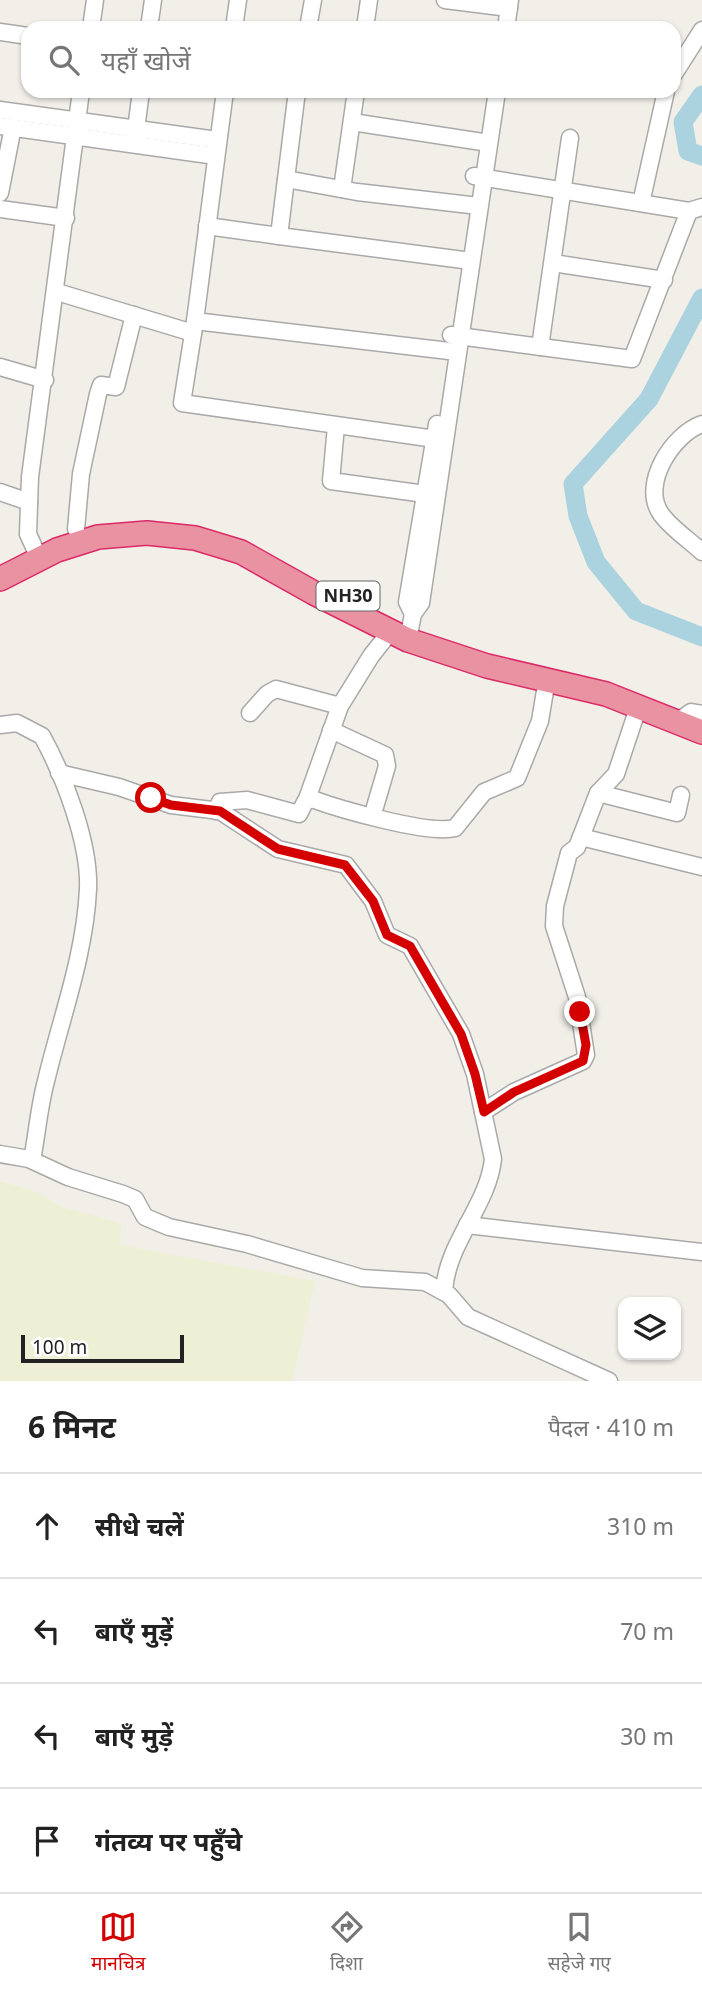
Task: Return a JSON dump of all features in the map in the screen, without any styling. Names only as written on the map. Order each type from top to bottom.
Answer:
[{"type":"highway","name":"NH30","points":[[0,579],[36,552],[75,529],[106,520],[134,517],[210,525],[253,542],[405,628],[628,687],[695,720]]},
{"type":"highway","name":"NH30","points":[[0,563],[121,533],[195,537],[241,552],[487,666],[547,679],[695,720]]},
{"type":"street","points":[[91,21],[95,0]]},
{"type":"street","points":[[150,21],[153,0]]},
{"type":"street","points":[[235,21],[238,0]]},
{"type":"street","points":[[309,21],[313,0]]},
{"type":"street","points":[[366,21],[369,0]]},
{"type":"street","points":[[445,0],[504,4],[498,21]]},
{"type":"street","points":[[681,63],[702,30]]},
{"type":"street","points":[[0,32],[21,35]]},
{"type":"street","points":[[36,552],[28,534],[29,502],[80,98]]},
{"type":"street","points":[[135,136],[140,98]]},
{"type":"street","points":[[224,98],[182,403],[435,439]]},
{"type":"street","points":[[279,236],[296,98]]},
{"type":"street","points":[[342,189],[355,98]]},
{"type":"street","points":[[405,628],[407,602],[475,206],[484,142],[486,98]]},
{"type":"street","points":[[484,142],[495,98]]},
{"type":"street","points":[[641,203],[651,149],[665,98]]},
{"type":"street","points":[[0,110],[76,128],[216,148]]},
{"type":"street","points":[[352,122],[484,142]]},
{"type":"street","points":[[0,193],[6,126],[76,128]]},
{"type":"street","points":[[540,347],[570,138]]},
{"type":"street","points":[[57,292],[134,315],[194,327],[540,347],[632,359],[696,209],[479,177]]},
{"type":"street","points":[[285,179],[475,206]]},
{"type":"street","points":[[0,209],[66,218]]},
{"type":"street","points":[[207,226],[466,261]]},
{"type":"street","points":[[553,263],[664,280]]},
{"type":"street","points":[[75,529],[81,474],[98,394],[101,385],[116,387],[134,315]]},
{"type":"street","points":[[216,811],[220,802],[247,800],[299,814],[307,799],[340,706],[371,656],[405,628],[421,603],[453,341]]},
{"type":"street","points":[[0,367],[45,380]]},
{"type":"street","points":[[702,424],[688,429],[672,444],[660,468],[655,496],[660,514],[702,552]]},
{"type":"street","points":[[336,426],[331,481],[425,494]]},
{"type":"street","points":[[0,492],[29,502]]},
{"type":"street","points":[[307,799],[342,810],[410,824],[455,828],[484,792],[517,778],[540,721],[547,679]]},
{"type":"street","points":[[250,713],[267,694],[276,689],[340,706]]},
{"type":"street","points":[[484,1112],[514,1092],[583,1061],[586,1055],[577,997],[554,926],[555,906],[569,853],[577,847],[598,793],[615,774],[639,705]]},
{"type":"street","points":[[0,725],[17,723],[42,736],[59,773],[78,831],[88,888],[79,954],[61,1032],[45,1085],[33,1160]]},
{"type":"street","points":[[331,730],[385,755],[387,766],[375,807]]},
{"type":"street","points":[[59,773],[119,786],[171,805],[216,811],[278,849],[334,861],[351,871],[373,901],[387,935],[410,946],[461,1034],[475,1074],[493,1158],[491,1174],[451,1256],[444,1291]]},
{"type":"street","points":[[598,793],[677,813],[681,795]]},
{"type":"street","points":[[581,837],[702,867]]},
{"type":"street","points":[[0,1154],[33,1160],[68,1177],[135,1199],[145,1217],[169,1227],[247,1244],[362,1278],[425,1282],[444,1291],[468,1317],[609,1381]]},
{"type":"street","points":[[467,1225],[702,1251]]},
{"type":"green space","points":[[0,1181],[37,1192],[60,1206],[121,1224],[120,1245],[315,1281],[292,1381],[0,1381]]},
{"type":"waterway","points":[[702,95],[683,122],[688,151],[702,156]]},
{"type":"waterway","points":[[702,298],[649,399],[573,484],[578,516],[596,562],[636,611],[702,637]]},
{"type":"route","points":[[151,798],[171,805],[220,811],[278,849],[345,865],[373,901],[387,935],[410,946],[461,1034],[469,1052],[484,1112],[514,1092],[583,1061],[586,1045],[580,1012]]}]
